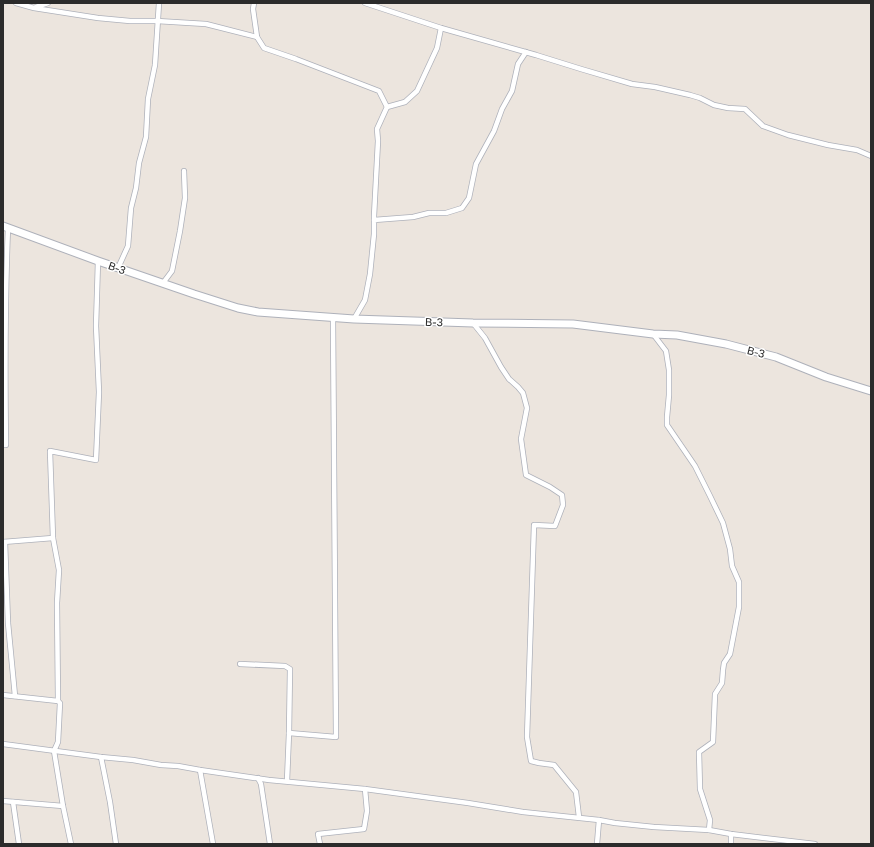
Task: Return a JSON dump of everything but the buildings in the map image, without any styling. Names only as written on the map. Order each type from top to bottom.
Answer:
[{"type":"main road","name":"B-3","points":[[5,227],[118,268],[244,309],[258,312],[354,319],[473,323],[573,324],[653,334],[677,335],[776,356],[826,377],[871,391]]},
{"type":"street","points":[[16,3],[35,5],[98,18],[130,21],[206,24],[257,37]]},
{"type":"street","points":[[35,5],[48,3]]},
{"type":"street","points":[[118,268],[128,246],[131,208],[136,188],[139,163],[146,137],[148,99],[155,65],[159,3]]},
{"type":"street","points":[[254,3],[253,9],[257,37],[264,48],[379,91],[387,107]]},
{"type":"street","points":[[365,3],[440,28],[526,52],[581,70],[632,84],[655,87],[690,95],[714,105],[745,109],[763,126],[828,145],[857,150],[871,156]]},
{"type":"street","points":[[387,107],[405,102],[417,91],[437,48],[440,28]]},
{"type":"street","points":[[374,220],[413,217],[429,213],[446,213],[462,208],[469,198],[476,164],[512,91],[518,64],[526,52]]},
{"type":"street","points":[[354,319],[365,300],[370,274],[374,234],[378,142],[377,129],[387,107]]},
{"type":"street","points":[[163,283],[172,271],[185,198],[184,171]]},
{"type":"street","points":[[3,445],[6,445],[4,383],[5,227]]},
{"type":"street","points":[[71,844],[54,751],[58,742],[60,703],[58,701],[57,603],[59,570],[53,538],[50,451],[96,460],[99,392],[96,326],[98,261]]},
{"type":"street","points":[[289,733],[336,737],[333,318]]},
{"type":"street","points":[[473,323],[485,338],[501,367],[523,393],[527,408],[521,439],[526,475],[562,496],[563,505],[555,526],[534,525],[527,737],[531,761],[554,765],[576,792],[579,817]]},
{"type":"street","points":[[653,334],[666,351],[669,370],[667,425],[695,466],[723,523],[730,549],[732,566],[739,582],[739,607],[730,654],[724,663],[722,683],[715,694],[713,742],[699,752],[700,789],[710,820],[708,830]]},
{"type":"street","points":[[15,696],[8,623],[4,542],[53,538]]},
{"type":"street","points":[[240,664],[286,666],[290,669],[287,781]]},
{"type":"street","points":[[3,695],[58,701]]},
{"type":"street","points":[[3,744],[133,760],[258,778],[468,803],[523,812],[579,817],[654,827],[708,830],[786,842],[815,844]]},
{"type":"street","points":[[101,757],[110,802],[116,844]]},
{"type":"street","points":[[200,770],[213,844]]},
{"type":"street","points":[[258,778],[261,784],[270,844]]},
{"type":"street","points":[[320,844],[318,834],[364,829],[367,811],[365,790]]},
{"type":"street","points":[[3,801],[63,806]]},
{"type":"street","points":[[13,802],[19,844]]},
{"type":"street","points":[[597,844],[599,820]]},
{"type":"street","points":[[731,834],[731,844]]}]
